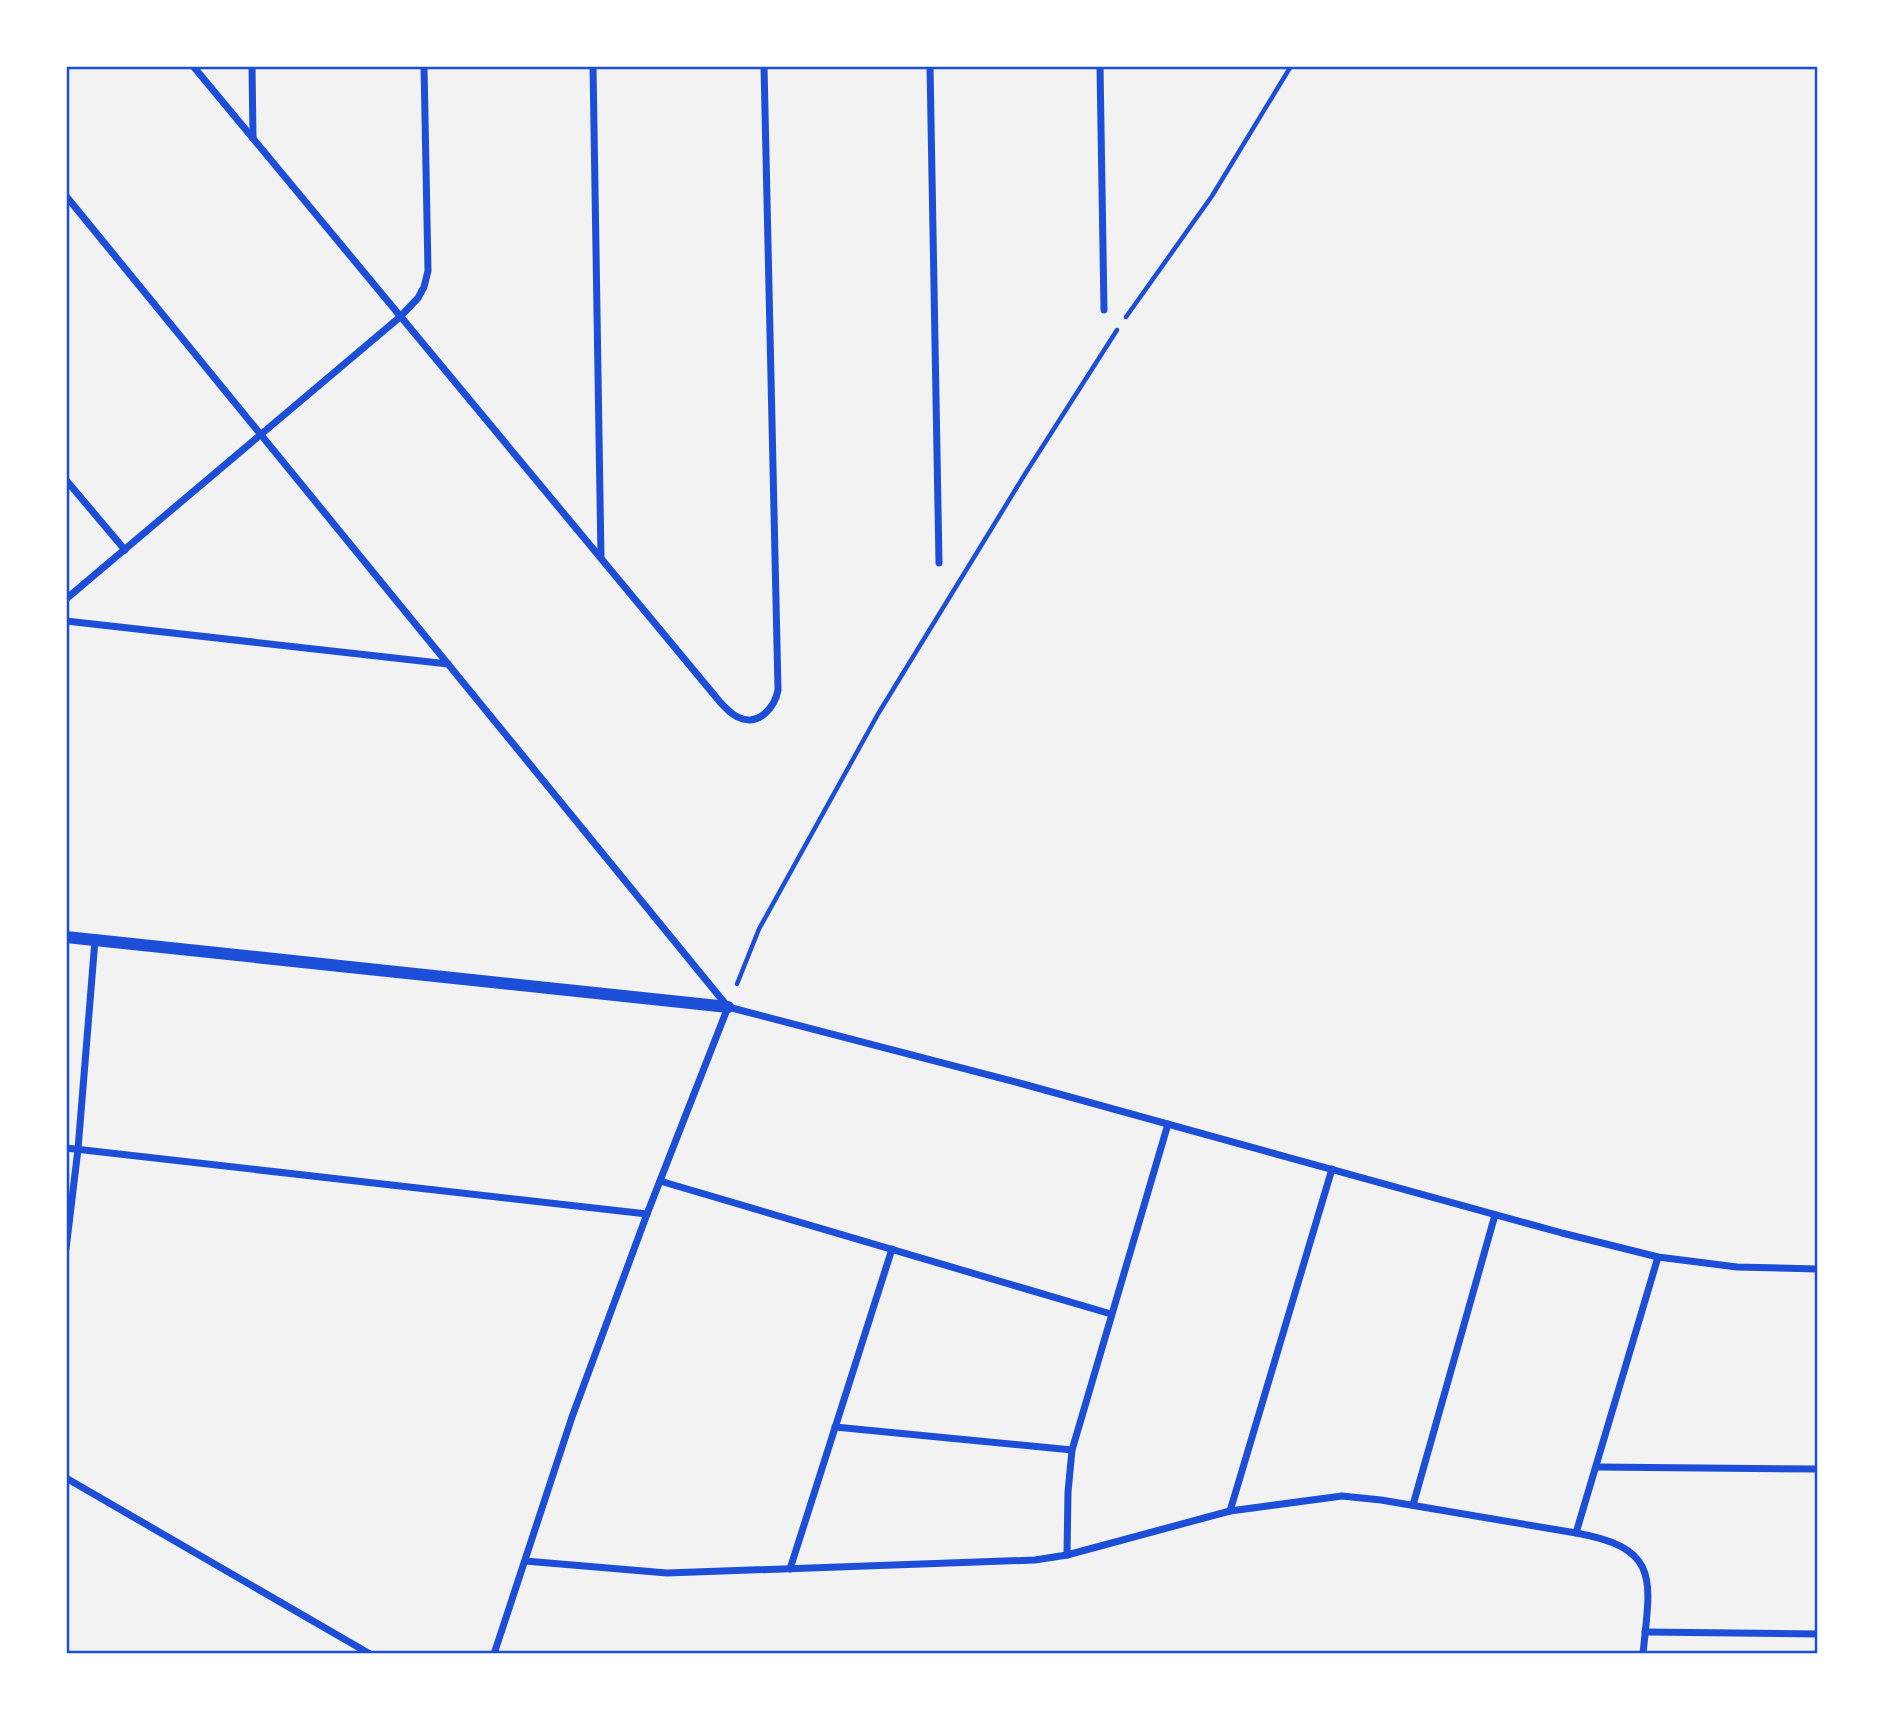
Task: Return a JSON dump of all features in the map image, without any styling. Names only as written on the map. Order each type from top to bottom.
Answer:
[{"type":"street","points":[[193,66],[732,714],[743,720],[762,716],[776,700],[778,690],[764,66]]},
{"type":"street","points":[[252,66],[253,138]]},
{"type":"street","points":[[66,599],[400,317],[418,298],[428,271],[424,66]]},
{"type":"street","points":[[593,66],[601,558]]},
{"type":"street","points":[[930,66],[939,563]]},
{"type":"street","points":[[1100,66],[1104,310]]},
{"type":"street","points":[[66,196],[728,1007]]},
{"type":"street","points":[[66,480],[125,550]]},
{"type":"street","points":[[66,621],[448,664]]},
{"type":"street","points":[[66,937],[728,1007],[1658,1257],[1737,1267],[1818,1269]]},
{"type":"street","points":[[66,1249],[78,1149],[95,940]]},
{"type":"street","points":[[494,1654],[572,1417],[728,1007]]},
{"type":"street","points":[[1067,1555],[1072,1450],[1168,1124]]},
{"type":"street","points":[[66,1148],[647,1214]]},
{"type":"street","points":[[1230,1511],[1332,1169]]},
{"type":"street","points":[[660,1181],[1111,1314]]},
{"type":"street","points":[[1413,1505],[1495,1215]]},
{"type":"street","points":[[790,1569],[892,1249]]},
{"type":"street","points":[[1576,1533],[1658,1257]]},
{"type":"street","points":[[835,1427],[1072,1450]]},
{"type":"street","points":[[1596,1467],[1818,1469]]},
{"type":"street","points":[[66,1478],[370,1654]]},
{"type":"street","points":[[525,1561],[667,1573],[1035,1560],[1067,1555],[1230,1511],[1342,1496],[1413,1505],[1576,1533],[1621,1544],[1642,1566],[1648,1592],[1643,1654]]},
{"type":"street","points":[[1645,1632],[1818,1634]]},
{"type":"path","points":[[728,1007],[759,929],[885,704],[1097,360],[1212,196],[1291,66]]}]
